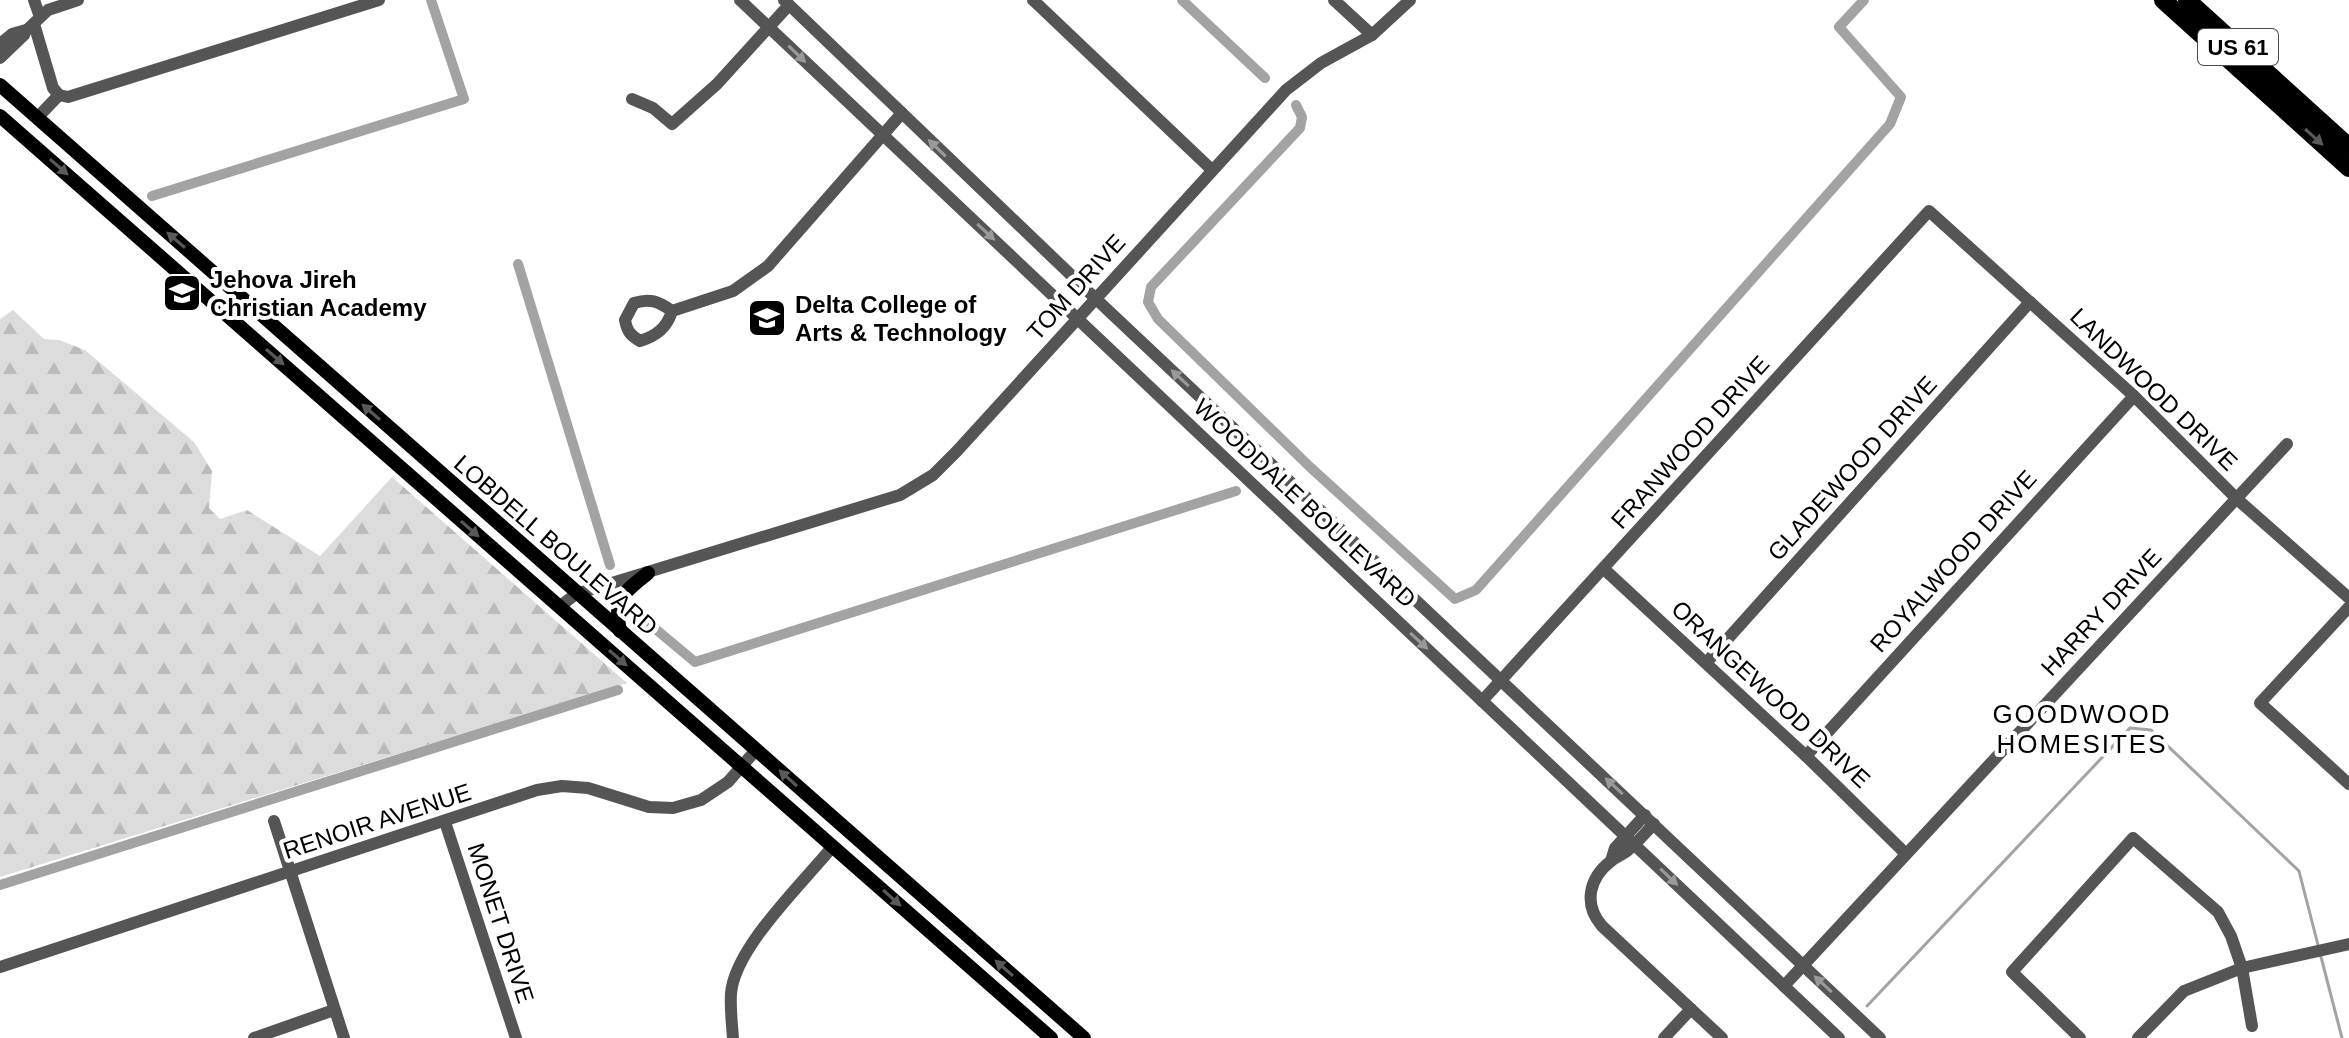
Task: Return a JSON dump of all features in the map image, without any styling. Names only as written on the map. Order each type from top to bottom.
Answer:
[{"type":"highway","name":"US 61","points":[[2163,0],[2285,100],[2349,147]]},
{"type":"highway","name":"US 61","points":[[2187,0],[2349,168]]},
{"type":"main road","name":"LOBDELL BOULEVARD","points":[[0,85],[1084,1038]]},
{"type":"main road","name":"LOBDELL BOULEVARD","points":[[0,116],[1051,1038]]},
{"type":"main road","points":[[216,306],[228,308],[257,331],[273,326]]},
{"type":"main road","points":[[381,451],[396,433]]},
{"type":"main road","points":[[416,482],[429,483],[464,507],[475,504]]},
{"type":"main road","points":[[620,631],[619,600],[648,573]]},
{"type":"main road","points":[[1025,1015],[1039,998]]},
{"type":"street","points":[[34,0],[33,24],[53,88],[59,95],[68,97],[379,0]]},
{"type":"street","points":[[3,46],[48,10],[78,0]]},
{"type":"street","name":"WOODDALE BOULEVARD","points":[[740,0],[1839,1038]]},
{"type":"street","points":[[1033,0],[1212,170]]},
{"type":"street","points":[[1334,0],[1372,35]]},
{"type":"street","name":"TOM DRIVE","points":[[559,607],[576,594],[900,495],[933,475],[1286,90],[1321,63],[1372,35],[1410,0]]},
{"type":"street","points":[[632,99],[653,108],[672,124],[708,93],[769,27],[786,3]]},
{"type":"street","name":"WOODDALE BOULEVARD","points":[[786,3],[1880,1038]]},
{"type":"street","points":[[37,118],[59,95]]},
{"type":"street","points":[[672,311],[733,291],[768,266],[902,113]]},
{"type":"street","name":"LANDWOOD DRIVE","points":[[1929,211],[2134,396],[2237,499],[2349,598]]},
{"type":"street","name":"FRANWOOD DRIVE","points":[[1482,701],[1929,211]]},
{"type":"street","name":"GLADEWOOD DRIVE","points":[[1706,663],[2030,302]]},
{"type":"street","name":"ROYALWOOD DRIVE","points":[[1806,756],[2134,396]]},
{"type":"street","name":"HARRY DRIVE","points":[[1784,986],[2287,444]]},
{"type":"street","points":[[1289,517],[1308,498]]},
{"type":"street","name":"ORANGEWOOD DRIVE","points":[[1604,569],[1806,756],[1905,853]]},
{"type":"street","points":[[2349,607],[2260,703],[2349,784]]},
{"type":"street","name":"RENOIR AVENUE","points":[[0,967],[537,790],[562,786],[588,788],[649,807],[673,808],[701,800],[728,782],[756,750]]},
{"type":"street","points":[[797,814],[810,798]]},
{"type":"street","points":[[1649,820],[1630,840],[1615,848],[1611,861],[1599,874],[1590,890],[1594,915],[1722,1038]]},
{"type":"street","points":[[274,821],[344,1038]]},
{"type":"street","name":"MONET DRIVE","points":[[445,822],[516,1038]]},
{"type":"street","points":[[2080,1038],[2012,972],[2133,838],[2218,912],[2231,936],[2242,968],[2252,1026]]},
{"type":"street","points":[[733,1038],[731,992],[740,961],[833,846]]},
{"type":"street","points":[[2138,1038],[2184,991],[2242,968],[2349,944]]},
{"type":"street","points":[[1664,1038],[1691,1009]]},
{"type":"street","points":[[254,1038],[334,1010]]},
{"type":"green space","points":[[13,310],[44,339],[59,340],[85,350],[194,442],[212,471],[209,508],[220,519],[247,510],[320,556],[392,477],[627,683],[0,877],[0,319]]},
{"type":"waterway","points":[[152,196],[464,99],[431,0]]},
{"type":"waterway","points":[[1182,0],[1265,78]]},
{"type":"waterway","points":[[1296,105],[1302,117],[1300,128],[1151,287],[1148,302],[1158,319],[1310,467],[1455,599],[1476,590],[1890,124],[1901,97],[1839,27],[1864,0]]},
{"type":"waterway","points":[[518,264],[610,565]]},
{"type":"waterway","points":[[634,611],[695,662],[1236,491]]},
{"type":"waterway","points":[[0,885],[618,690]]},
{"type":"waterway","points":[[1867,1006],[2130,728],[2151,730],[2299,871],[2318,945]]},
{"type":"waterway","points":[[2320,953],[2342,1038]]},
{"type":"place","name":"Jehova Jireh Christian Academy","points":[[182,293]]},
{"type":"place","name":"Delta College of Arts & Technology","points":[[767,318]]},
{"type":"district","name":"GOODWOOD HOMESITES","points":[[2082,729]]}]
